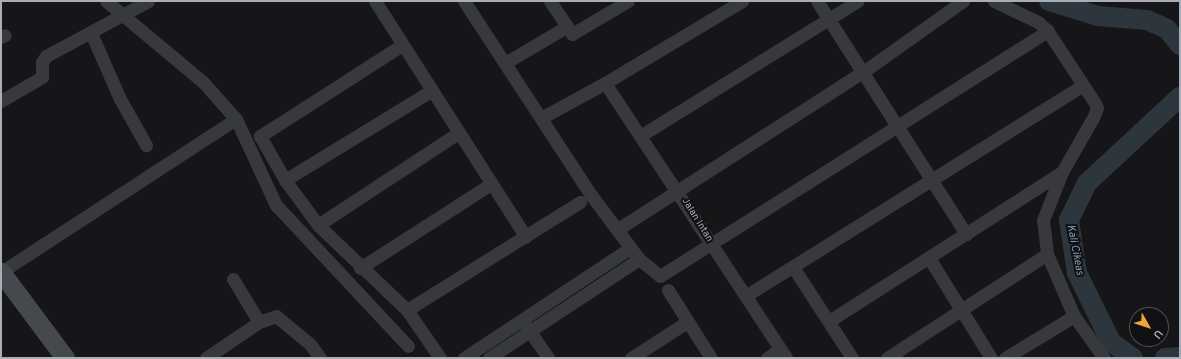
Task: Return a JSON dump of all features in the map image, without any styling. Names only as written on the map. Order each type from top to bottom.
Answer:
[{"type":"main road","points":[[1,273],[65,358]]},
{"type":"street","points":[[106,1],[121,16],[204,82],[236,119],[276,205],[408,346]]},
{"type":"street","points":[[1,101],[42,77],[42,62],[46,56],[148,1]]},
{"type":"street","points":[[375,1],[431,91],[526,237]]},
{"type":"street","points":[[464,1],[591,195],[639,259],[660,276],[898,128],[1048,31]]},
{"type":"street","points":[[550,1],[570,33],[575,34],[628,1]]},
{"type":"street","points":[[541,118],[606,83],[742,1]]},
{"type":"street","points":[[817,1],[966,234]]},
{"type":"street","points":[[640,136],[829,21],[858,1]]},
{"type":"street","points":[[618,229],[863,72],[963,1]]},
{"type":"street","points":[[994,1],[1038,22],[1048,31],[1097,108],[1080,144],[1062,172],[1043,220],[1047,254],[1074,316],[1104,358]]},
{"type":"street","points":[[505,64],[566,26]]},
{"type":"street","points":[[91,33],[120,99],[146,145]]},
{"type":"street","points":[[402,45],[260,136],[285,180],[318,225],[360,268],[407,310],[440,358]]},
{"type":"street","name":"Jalan Intan","points":[[606,83],[678,191],[711,244],[747,295],[783,354]]},
{"type":"street","points":[[747,295],[1083,85]]},
{"type":"street","points":[[285,180],[431,91]]},
{"type":"street","points":[[1,273],[236,119]]},
{"type":"street","points":[[318,225],[458,133]]},
{"type":"street","points":[[828,321],[1062,172]]},
{"type":"street","points":[[360,268],[491,184]]},
{"type":"street","points":[[407,310],[580,202]]},
{"type":"street","points":[[464,358],[523,321],[630,248]]},
{"type":"street","points":[[887,358],[1047,254]]},
{"type":"street","points":[[929,258],[991,358]]},
{"type":"street","points":[[489,358],[639,259]]},
{"type":"street","points":[[793,267],[852,358]]},
{"type":"street","points":[[233,279],[259,322]]},
{"type":"street","points":[[668,290],[711,358]]},
{"type":"street","points":[[206,358],[259,322],[276,316],[310,344],[320,358]]},
{"type":"street","points":[[1005,358],[1074,316]]},
{"type":"street","points":[[523,321],[548,358]]},
{"type":"street","points":[[635,357],[687,322]]},
{"type":"street","points":[[766,358],[783,354]]},
{"type":"waterway","name":"Kali Cikeas","points":[[1049,1],[1098,16],[1147,20],[1167,29],[1180,45]]},
{"type":"waterway","name":"Kali Cikeas","points":[[1133,358],[1111,342],[1077,273],[1069,220],[1087,183],[1180,97]]},
{"type":"waterway","name":"Kali Cikeas","points":[[1165,358],[1180,357]]}]
